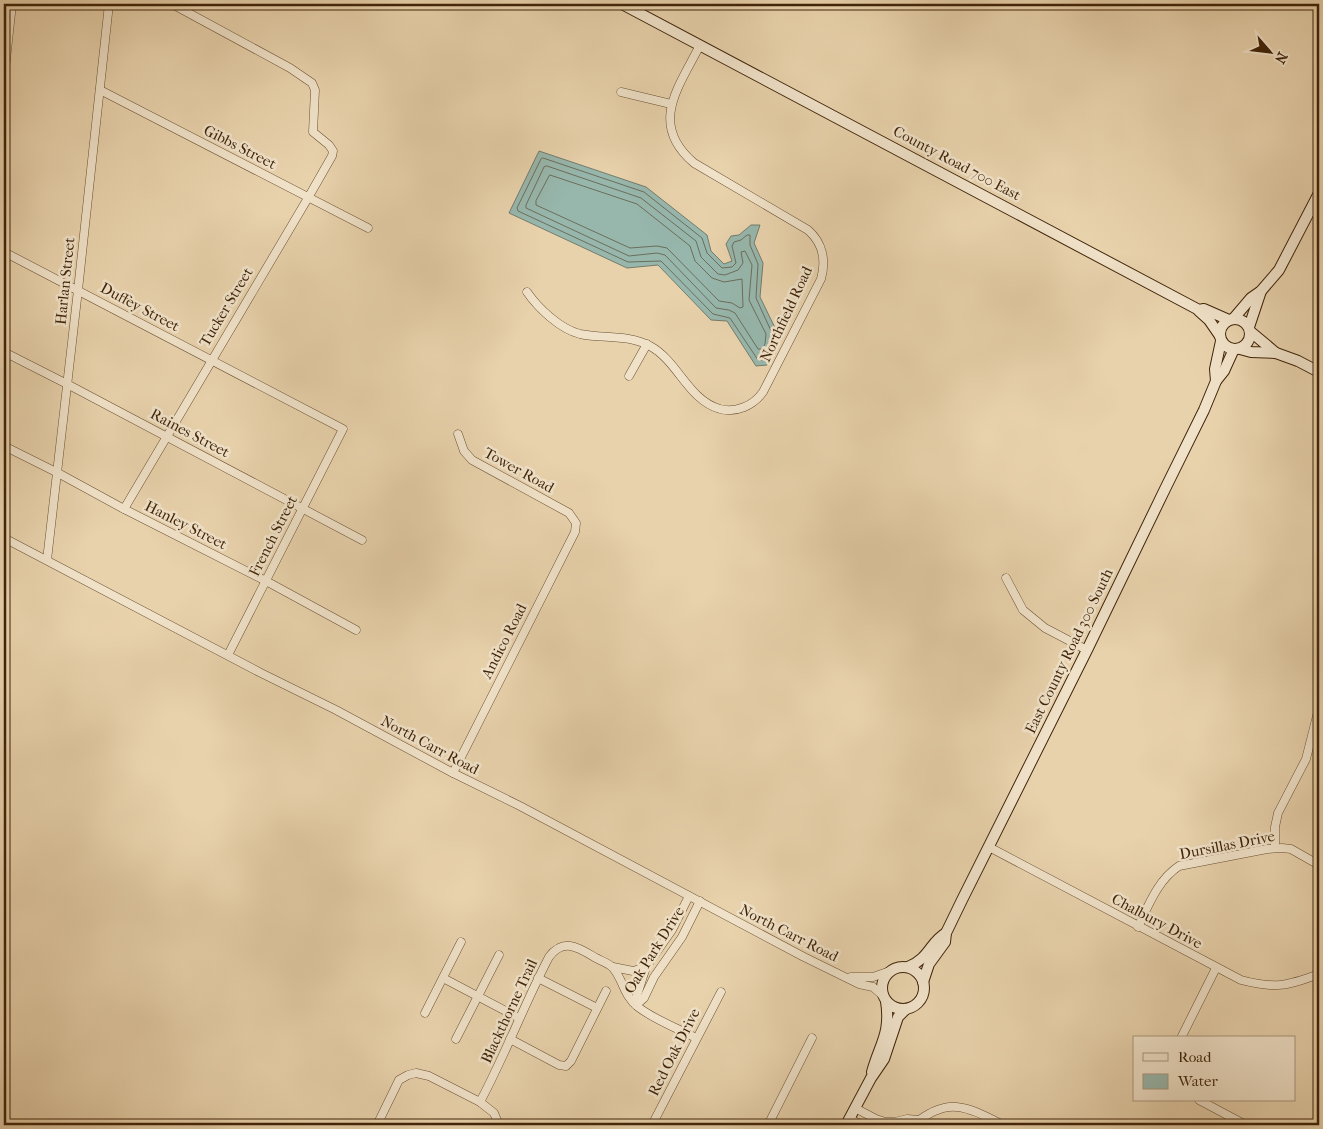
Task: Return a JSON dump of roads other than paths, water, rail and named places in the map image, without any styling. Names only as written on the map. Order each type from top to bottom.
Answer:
[{"type":"street","points":[[4,78],[12,4]]},
{"type":"street","name":"Harlan Street","points":[[47,560],[109,4]]},
{"type":"street","name":"Tucker Street","points":[[124,509],[308,198],[333,151],[330,145],[313,132],[315,90],[312,83],[290,68],[172,4]]},
{"type":"street","name":"County Road 700 East","points":[[622,4],[1139,276],[1199,310],[1209,320],[1221,338]]},
{"type":"street","name":"Northfield Road","points":[[527,292],[536,306],[572,331],[580,334],[630,338],[647,344],[667,358],[693,391],[709,405],[731,410],[746,406],[760,397],[821,279],[824,268],[823,257],[819,244],[808,230],[694,163],[686,157],[676,142],[670,127],[671,104],[700,45]]},
{"type":"street","name":"Gibbs Street","points":[[100,90],[368,228]]},
{"type":"street","points":[[621,92],[671,104]]},
{"type":"street","points":[[1319,193],[1279,270],[1261,291],[1222,326],[1221,338],[1225,345],[1251,352],[1276,353],[1298,361],[1319,372]]},
{"type":"street","name":"Duffey Street","points":[[4,252],[343,429]]},
{"type":"street","points":[[1237,349],[1248,342],[1261,291]]},
{"type":"street","name":"County Road 700 East","points":[[1199,310],[1204,309],[1231,319]]},
{"type":"street","points":[[1231,319],[1243,320],[1250,330],[1276,353]]},
{"type":"street","name":"East County Road 300 South","points":[[1216,380],[1215,369],[1221,338]]},
{"type":"street","points":[[629,376],[647,344]]},
{"type":"street","name":"East County Road 300 South","points":[[923,982],[929,964],[945,942],[946,933],[1087,650],[1204,410],[1216,380],[1224,371],[1237,349]]},
{"type":"street","name":"Raines Street","points":[[4,352],[362,540]]},
{"type":"street","name":"French Street","points":[[228,655],[343,429]]},
{"type":"street","name":"Tower Road","points":[[458,434],[464,451],[472,460],[569,513],[576,521]]},
{"type":"street","name":"Hanley Street","points":[[4,446],[266,580],[356,630]]},
{"type":"street","name":"Andico Road","points":[[452,773],[575,532],[576,521]]},
{"type":"street","name":"North Carr Road","points":[[4,538],[336,710],[452,773],[520,806],[804,957],[873,987],[884,998]]},
{"type":"street","points":[[1006,578],[1023,610],[1045,628],[1087,650]]},
{"type":"street","points":[[1275,848],[1275,827],[1278,813],[1306,758],[1319,708]]},
{"type":"street","name":"Chalbury Drive","points":[[989,847],[1241,980],[1270,986],[1292,984],[1319,974]]},
{"type":"street","name":"Dursillas Drive","points":[[1138,927],[1162,880],[1180,866],[1275,848],[1291,849],[1319,865]]},
{"type":"street","name":"Oak Park Drive","points":[[636,1005],[637,995],[646,967],[672,930],[689,896]]},
{"type":"street","name":"Oak Park Drive","points":[[636,1005],[644,998],[654,977],[682,936],[700,901]]},
{"type":"street","name":"East County Road 300 South","points":[[908,968],[920,961],[939,937],[946,933]]},
{"type":"street","points":[[424,1013],[461,942]]},
{"type":"street","name":"Blackthorne Trail","points":[[480,1102],[497,1070],[538,978],[553,952],[560,947],[569,945],[613,967]]},
{"type":"street","points":[[456,1039],[499,955]]},
{"type":"street","points":[[613,967],[629,998],[636,1005],[645,1012],[696,1038]]},
{"type":"street","name":"Oak Park Drive","points":[[613,967],[633,971],[646,967]]},
{"type":"street","points":[[862,1125],[847,1122],[871,1078],[884,1059],[898,1017],[906,1009],[917,1004],[923,994],[923,982],[920,976],[908,968],[902,967],[890,971],[882,982],[888,1026],[876,1056],[871,1078]]},
{"type":"street","points":[[1182,1036],[1216,968]]},
{"type":"street","name":"North Carr Road","points":[[844,976],[864,978],[890,971]]},
{"type":"street","points":[[443,978],[519,1018]]},
{"type":"street","points":[[538,978],[597,1008]]},
{"type":"street","points":[[510,1039],[559,1065],[566,1066],[571,1061],[606,991]]},
{"type":"street","name":"Red Oak Drive","points":[[652,1125],[721,992]]},
{"type":"street","points":[[884,998],[895,1008],[906,1009]]},
{"type":"street","points":[[768,1125],[812,1038]]},
{"type":"street","points":[[377,1125],[399,1080],[408,1074],[416,1073],[429,1076],[480,1102],[494,1113],[499,1125]]},
{"type":"street","points":[[1203,1102],[1246,1125]]},
{"type":"street","points":[[855,1108],[885,1122],[907,1119],[916,1123],[942,1108],[958,1107],[975,1110],[1003,1125]]},
{"type":"water","points":[[539,151],[646,187],[707,235],[711,251],[724,264],[732,261],[726,244],[731,236],[739,235],[751,225],[760,225],[754,243],[763,263],[760,297],[777,332],[776,347],[767,365],[756,366],[727,321],[711,320],[658,265],[627,268],[509,213]]}]
